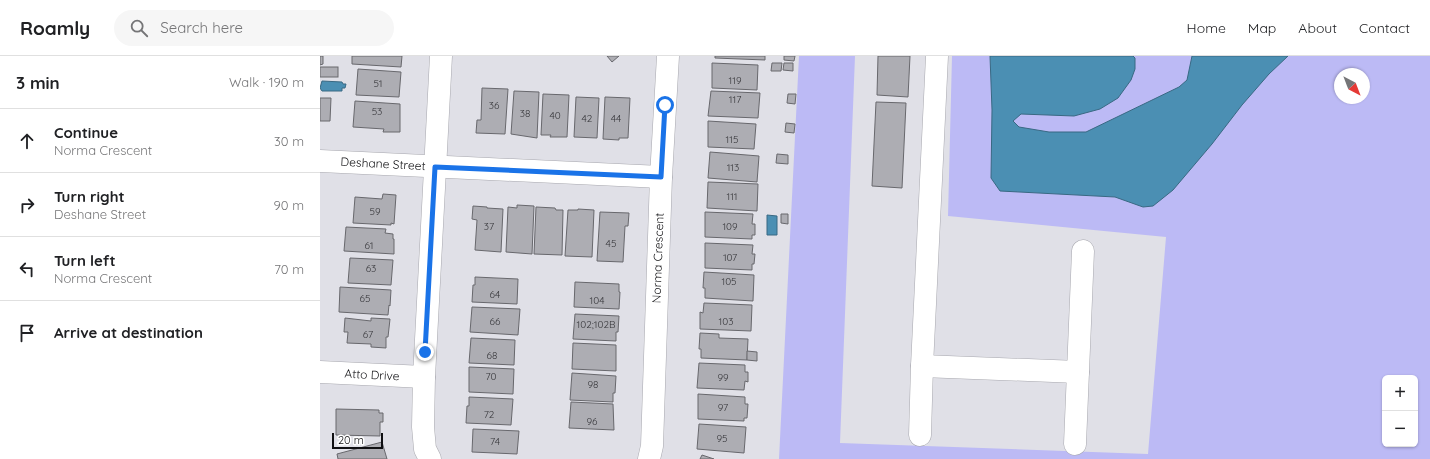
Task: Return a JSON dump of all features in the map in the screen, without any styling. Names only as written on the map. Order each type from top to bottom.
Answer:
[{"type":"street","points":[[430,459],[425,449],[423,427],[424,377],[441,56]]},
{"type":"street","name":"Norma Crescent","points":[[649,459],[653,436],[661,177],[668,56]]},
{"type":"street","points":[[920,435],[937,56]]},
{"type":"street","name":"Deshane Street","points":[[320,161],[661,177]]},
{"type":"street","points":[[1075,444],[1083,251]]},
{"type":"street","points":[[922,366],[1078,372]]},
{"type":"street","name":"Atto Drive","points":[[320,372],[424,377]]},
{"type":"shaded area","points":[[799,56],[855,56],[840,443],[1148,454],[1166,237],[948,216],[952,56],[1430,56],[1430,459],[779,459]]},
{"type":"shaded area","points":[[990,56],[1133,56],[1135,58],[1135,69],[1131,80],[1118,98],[1100,109],[1074,116],[1021,114],[1013,121],[1019,127],[1049,132],[1086,132],[1179,87],[1187,80],[1192,56],[1288,56],[1269,74],[1242,105],[1212,144],[1173,190],[1153,206],[1143,207],[1115,197],[1000,191],[991,178],[992,110]]},
{"type":"shaded area","points":[[322,81],[342,82],[343,84],[346,84],[345,88],[342,88],[342,91],[322,91],[320,88]]},
{"type":"shaded area","points":[[767,215],[777,216],[777,235],[767,235]]},
{"type":"building","points":[[320,56],[323,56],[323,64],[320,65]]},
{"type":"building","points":[[352,56],[402,56],[401,67],[352,64]]},
{"type":"building","points":[[607,56],[619,56],[612,62]]},
{"type":"building","points":[[715,56],[765,56],[765,60],[715,58]]},
{"type":"building","points":[[784,56],[795,56],[794,61],[784,60]]},
{"type":"building","points":[[878,56],[910,56],[908,97],[877,95]]},
{"type":"building","points":[[712,63],[758,65],[757,90],[712,88]]},
{"type":"building","points":[[772,63],[782,63],[781,71],[771,71]]},
{"type":"building","points":[[784,63],[793,63],[793,71],[783,70]]},
{"type":"building","points":[[320,67],[338,67],[338,77],[320,77]]},
{"type":"building","points":[[358,69],[401,72],[399,97],[356,95]]},
{"type":"building","points":[[482,88],[508,89],[505,134],[476,133],[477,120],[481,120]]},
{"type":"building","points":[[514,91],[539,92],[537,138],[511,134]]},
{"type":"building","points":[[711,91],[760,93],[758,118],[708,116]]},
{"type":"building","points":[[543,94],[569,95],[567,137],[550,137],[551,135],[541,135]]},
{"type":"building","points":[[788,94],[796,94],[795,104],[787,103]]},
{"type":"building","points":[[576,97],[599,98],[597,138],[574,137]]},
{"type":"building","points":[[605,97],[630,98],[628,138],[619,138],[619,140],[603,139]]},
{"type":"building","points":[[320,98],[331,98],[330,121],[320,121]]},
{"type":"building","points":[[355,101],[400,104],[400,132],[383,132],[384,129],[353,127]]},
{"type":"building","points":[[876,102],[906,103],[902,188],[872,186]]},
{"type":"building","points":[[708,121],[756,124],[754,149],[708,147]]},
{"type":"building","points":[[786,123],[795,124],[794,133],[785,132]]},
{"type":"building","points":[[710,152],[759,156],[757,182],[708,178]]},
{"type":"building","points":[[777,154],[788,155],[788,164],[776,163]]},
{"type":"building","points":[[708,182],[758,184],[757,211],[707,208]]},
{"type":"building","points":[[383,194],[396,195],[394,224],[353,223],[355,197],[382,199]]},
{"type":"building","points":[[517,205],[534,206],[532,254],[506,252],[508,207],[517,208]]},
{"type":"building","points":[[473,206],[503,209],[501,252],[475,250],[477,220],[472,219]]},
{"type":"building","points":[[536,207],[563,210],[562,255],[534,254]]},
{"type":"building","points":[[568,210],[594,210],[592,257],[565,256]]},
{"type":"building","points":[[600,212],[629,213],[628,226],[625,226],[623,262],[597,261]]},
{"type":"building","points":[[705,212],[753,214],[752,224],[755,224],[755,235],[752,235],[752,239],[705,237]]},
{"type":"building","points":[[781,214],[788,214],[788,224],[781,223]]},
{"type":"building","points":[[346,227],[386,229],[385,233],[393,234],[394,254],[344,251]]},
{"type":"building","points":[[705,243],[753,245],[752,254],[755,254],[752,270],[705,268]]},
{"type":"building","points":[[350,258],[393,260],[391,285],[348,283]]},
{"type":"building","points":[[704,272],[754,275],[753,301],[705,298],[705,288],[703,288]]},
{"type":"building","points":[[475,277],[518,279],[517,304],[472,302]]},
{"type":"building","points":[[575,282],[619,284],[619,309],[574,307]]},
{"type":"building","points":[[340,287],[391,290],[388,315],[339,312]]},
{"type":"building","points":[[704,303],[752,305],[751,331],[700,329],[700,312],[703,313]]},
{"type":"building","points":[[472,307],[520,309],[518,335],[470,332]]},
{"type":"building","points":[[575,314],[619,316],[616,341],[573,339]]},
{"type":"building","points":[[345,318],[371,321],[371,318],[390,319],[388,337],[386,337],[386,348],[371,347],[371,344],[347,343],[348,332],[344,332]]},
{"type":"building","points":[[700,333],[719,334],[719,338],[748,339],[747,360],[701,358],[701,349],[699,349]]},
{"type":"building","points":[[471,338],[515,340],[514,365],[469,363]]},
{"type":"building","points":[[573,343],[616,345],[616,371],[572,369]]},
{"type":"building","points":[[747,351],[757,352],[757,361],[747,360]]},
{"type":"building","points":[[699,363],[745,365],[745,372],[748,372],[748,382],[745,381],[744,390],[697,388]]},
{"type":"building","points":[[469,367],[514,369],[513,394],[469,392]]},
{"type":"building","points":[[572,373],[616,376],[613,402],[570,400]]},
{"type":"building","points":[[698,394],[745,397],[745,404],[748,404],[747,418],[744,418],[744,421],[698,419]]},
{"type":"building","points":[[469,397],[513,399],[511,425],[466,423]]},
{"type":"building","points":[[571,402],[613,404],[614,430],[569,428]]},
{"type":"building","points":[[336,409],[379,410],[379,413],[383,413],[383,422],[380,422],[380,436],[336,435]]},
{"type":"building","points":[[699,424],[746,427],[744,453],[697,449]]},
{"type":"building","points":[[473,429],[519,431],[517,454],[472,452]]},
{"type":"building","points":[[382,442],[387,459],[338,459],[337,454]]},
{"type":"building","points":[[702,455],[714,459],[700,459]]},
{"type":"route","points":[[425,352],[435,167],[661,177],[665,105]]}]
